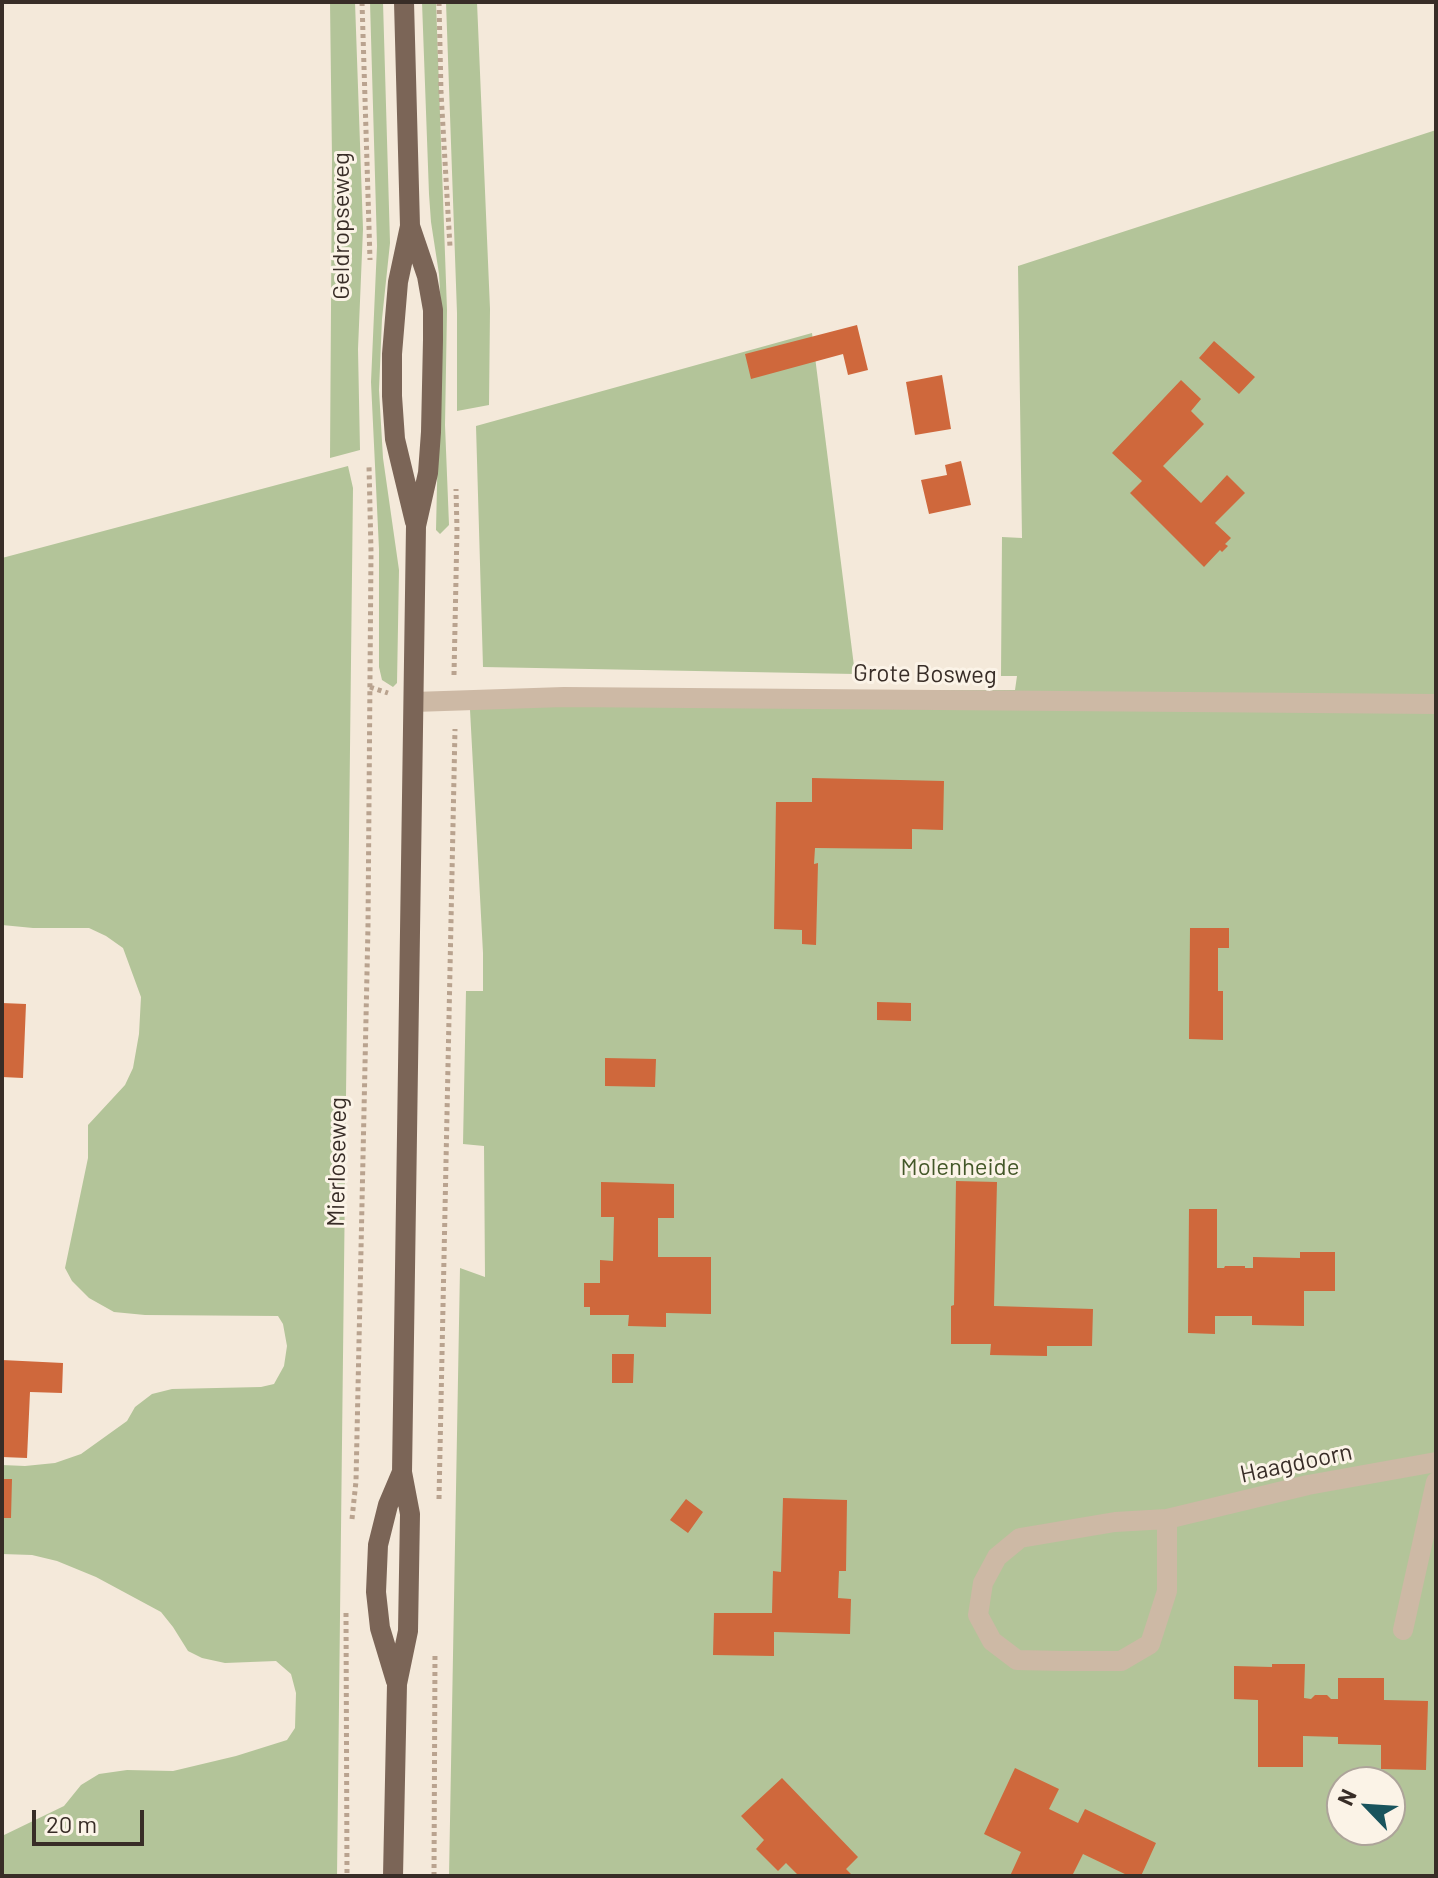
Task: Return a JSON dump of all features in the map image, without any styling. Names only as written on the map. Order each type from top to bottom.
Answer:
[{"type":"main road","points":[[404,2],[410,226],[398,282],[392,396],[395,439],[416,526]]},
{"type":"main road","points":[[393,1876],[397,1684],[408,1631],[410,1529],[402,1472],[416,526],[428,473],[433,310],[427,276],[410,226]]},
{"type":"main road","points":[[397,1684],[380,1628],[376,1592],[378,1545],[388,1505],[402,1472]]},
{"type":"street","name":"Grote Bosweg","points":[[414,702],[564,697],[1436,704]]},
{"type":"street","name":"Haagdoorn","points":[[1167,1519],[1167,1591],[1150,1644],[1121,1661],[1063,1661],[1017,1660],[992,1641],[978,1615],[983,1583],[997,1557],[1020,1538],[1115,1522],[1167,1519],[1308,1485],[1436,1462]]},
{"type":"street","points":[[1403,1630],[1436,1482]]},
{"type":"path","name":"Geldropseweg","points":[[362,2],[370,267]]},
{"type":"path","points":[[439,2],[450,257]]},
{"type":"path","name":"Mierloseweg","points":[[352,1526],[356,1481],[368,926],[369,464]]},
{"type":"path","points":[[439,1505],[457,530]]},
{"type":"path","points":[[346,1601],[347,1876]]},
{"type":"path","points":[[434,1876],[436,1647]]},
{"type":"green space","points":[[330,2],[355,2],[363,229],[358,349],[360,450],[330,458],[332,159]]},
{"type":"green space","points":[[370,2],[383,2],[390,243],[379,390],[383,458],[399,570],[397,683],[393,687],[382,680],[379,667],[379,549],[371,382],[377,246]]},
{"type":"green space","points":[[422,2],[436,2],[447,310],[445,425],[449,525],[440,534],[436,530],[441,308],[429,194]]},
{"type":"green space","points":[[446,2],[477,2],[490,309],[489,405],[457,411],[457,313]]},
{"type":"green space","name":"Molenheide","points":[[1436,130],[1436,1876],[449,1876],[460,1268],[485,1277],[484,1146],[463,1144],[466,991],[483,991],[469,691],[1015,690],[1017,676],[1001,676],[1002,537],[1022,538],[1018,266]]},
{"type":"green space","points":[[812,333],[855,674],[483,667],[476,426]]},
{"type":"green space","points":[[348,466],[353,488],[337,1876],[2,1876],[2,1836],[64,1806],[81,1785],[99,1774],[127,1770],[173,1771],[287,1740],[295,1728],[296,1693],[291,1674],[276,1661],[225,1663],[202,1658],[188,1651],[161,1612],[96,1577],[57,1561],[32,1555],[2,1554],[2,1465],[55,1463],[81,1454],[127,1421],[135,1407],[152,1394],[172,1389],[274,1384],[284,1366],[287,1346],[283,1324],[278,1316],[114,1312],[89,1298],[72,1281],[65,1268],[88,1158],[88,1125],[125,1085],[133,1068],[141,997],[123,948],[106,936],[89,928],[2,925],[2,558]]},
{"type":"building","points":[[857,325],[868,370],[848,375],[843,354],[751,379],[745,354]]},
{"type":"building","points":[[1214,341],[1255,377],[1239,394],[1199,358]]},
{"type":"building","points":[[942,375],[951,429],[915,435],[906,382]]},
{"type":"building","points":[[1181,380],[1201,399],[1191,411],[1204,424],[1163,466],[1201,503],[1227,475],[1245,493],[1215,523],[1231,538],[1225,544],[1228,546],[1204,567],[1130,493],[1142,481],[1112,453]]},
{"type":"building","points":[[961,461],[971,505],[929,514],[921,480],[947,475],[945,465]]},
{"type":"building","points":[[812,778],[944,781],[943,830],[912,829],[912,849],[815,848],[814,864],[818,863],[816,945],[802,944],[802,930],[774,929],[776,802],[812,802]]},
{"type":"building","points":[[1190,928],[1229,928],[1229,948],[1218,948],[1218,991],[1223,991],[1223,1040],[1189,1039]]},
{"type":"building","points":[[877,1002],[911,1003],[911,1021],[877,1020]]},
{"type":"building","points":[[2,1003],[26,1004],[23,1078],[2,1077]]},
{"type":"building","points":[[605,1058],[656,1059],[655,1087],[605,1086]]},
{"type":"building","points":[[956,1181],[997,1182],[994,1306],[1093,1309],[1092,1346],[1047,1346],[1047,1356],[990,1355],[991,1344],[951,1344]]},
{"type":"building","points":[[601,1182],[674,1184],[674,1218],[658,1218],[658,1257],[711,1257],[711,1314],[666,1313],[666,1327],[628,1326],[629,1315],[590,1315],[590,1307],[584,1307],[584,1283],[600,1283],[600,1260],[613,1261],[614,1217],[601,1217]]},
{"type":"building","points":[[1189,1209],[1217,1209],[1217,1268],[1253,1268],[1253,1257],[1300,1258],[1300,1252],[1335,1252],[1335,1291],[1304,1291],[1304,1326],[1252,1325],[1252,1316],[1215,1316],[1215,1334],[1188,1333]]},
{"type":"building","points":[[612,1354],[634,1354],[633,1383],[612,1383]]},
{"type":"building","points":[[2,1360],[63,1363],[62,1393],[30,1392],[27,1458],[2,1457]]},
{"type":"building","points":[[2,1479],[12,1479],[11,1518],[2,1518]]},
{"type":"building","points":[[783,1498],[847,1500],[846,1571],[839,1571],[838,1598],[851,1599],[850,1634],[774,1632],[774,1656],[713,1655],[714,1613],[772,1613],[773,1571],[781,1572]]},
{"type":"building","points":[[686,1499],[703,1512],[688,1533],[670,1520]]},
{"type":"building","points":[[1272,1664],[1305,1664],[1304,1698],[1327,1695],[1338,1699],[1338,1678],[1384,1678],[1384,1700],[1428,1701],[1426,1770],[1381,1766],[1381,1745],[1338,1744],[1338,1737],[1303,1736],[1303,1767],[1258,1767],[1258,1700],[1234,1699],[1234,1666],[1272,1667]]},
{"type":"building","points":[[1015,1768],[1059,1789],[1049,1809],[1078,1823],[1085,1809],[1156,1843],[1141,1876],[1129,1876],[1083,1854],[1072,1876],[1010,1876],[1021,1852],[984,1834]]},
{"type":"building","points":[[782,1778],[858,1857],[846,1869],[853,1876],[799,1876],[786,1863],[778,1871],[756,1849],[764,1840],[741,1816]]}]
